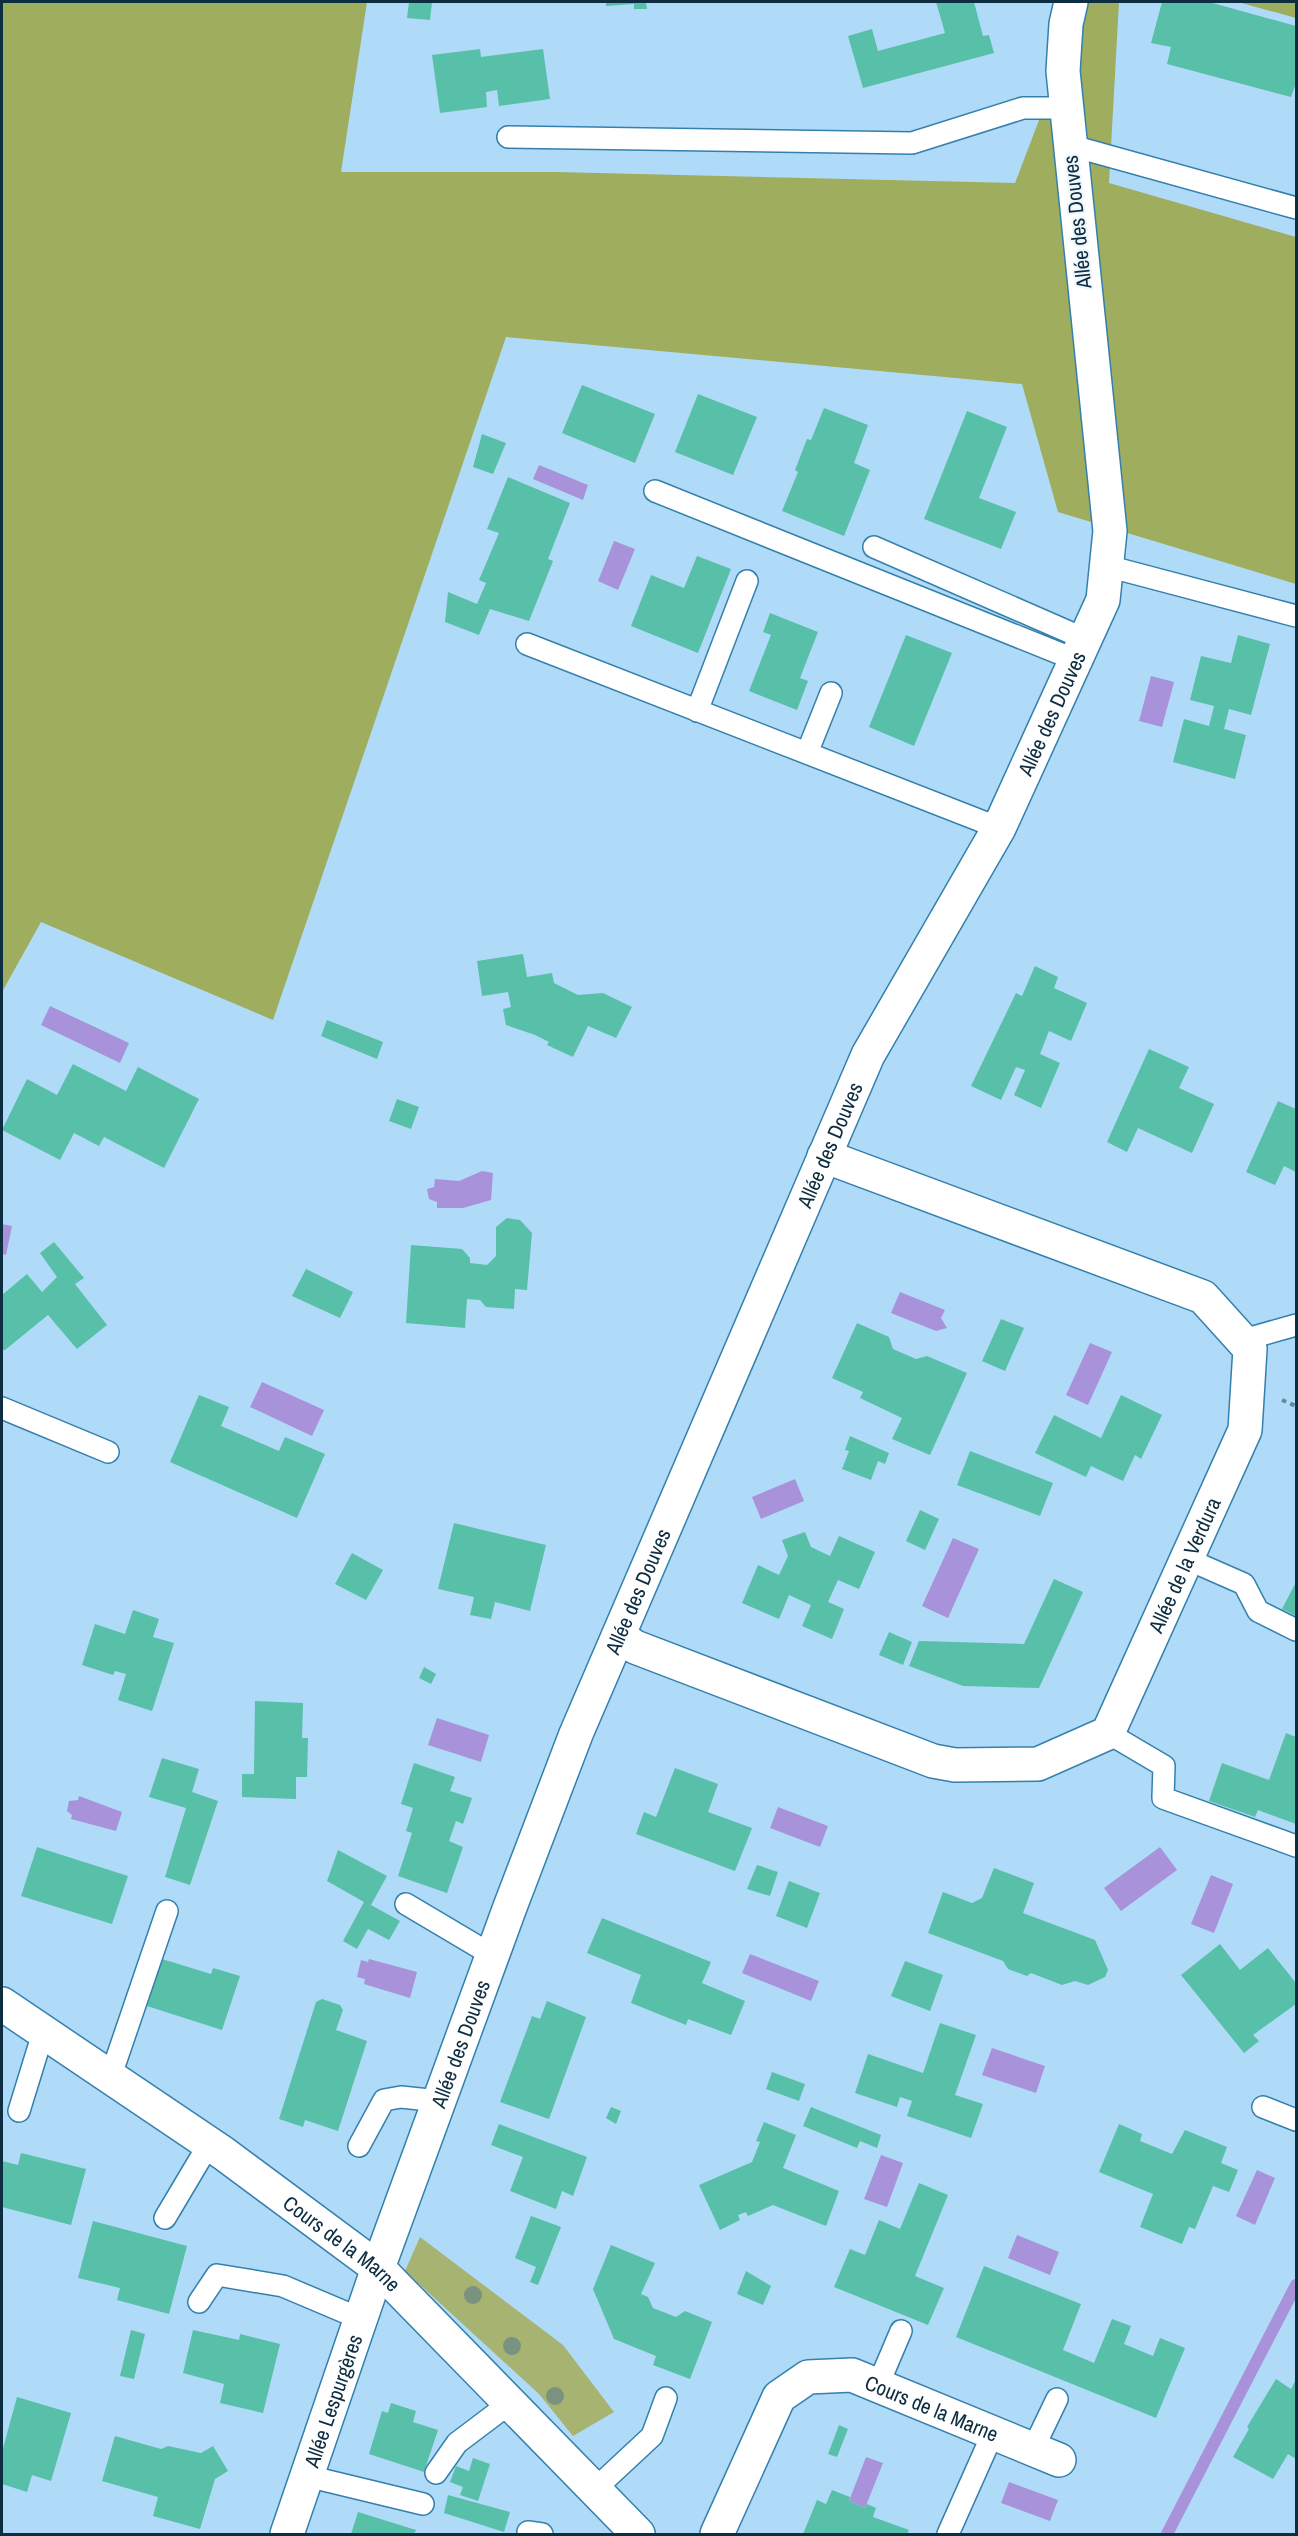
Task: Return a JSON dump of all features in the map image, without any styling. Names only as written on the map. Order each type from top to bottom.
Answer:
[{"type":"street","name":"Allée des Douves","points":[[378,2268],[492,1955],[576,1734],[824,1156],[868,1055],[999,828],[1103,600],[1110,531],[1063,71],[1066,24],[1071,2]]},
{"type":"street","name":"Allée de la Verdura","points":[[824,1156],[1203,1297],[1251,1349],[1245,1430],[1108,1732]]},
{"type":"street","points":[[619,1636],[635,1647],[933,1761],[956,1765],[1038,1764],[1108,1732]]},
{"type":"street","name":"Cours de la Marne","points":[[3,2010],[43,2033],[209,2144],[378,2268],[638,2535]]},
{"type":"street","name":"Allée Lespurgères","points":[[286,2535],[378,2268]]},
{"type":"street","name":"Cours de la Marne","points":[[717,2535],[779,2397],[808,2377],[852,2375],[1046,2455]]},
{"type":"lane","points":[[508,137],[912,143],[1023,108],[1066,108]]},
{"type":"lane","points":[[1069,145],[1296,208]]},
{"type":"lane","points":[[655,491],[1081,649]]},
{"type":"lane","points":[[874,547],[1081,649]]},
{"type":"lane","points":[[1107,566],[1296,615]]},
{"type":"lane","points":[[697,711],[747,581]]},
{"type":"lane","points":[[527,644],[999,828]]},
{"type":"lane","points":[[807,753],[831,693]]},
{"type":"lane","points":[[1243,1340],[1296,1325]]},
{"type":"lane","points":[[2,1408],[108,1452]]},
{"type":"lane","points":[[1187,1559],[1244,1584],[1258,1611],[1296,1630]]},
{"type":"lane","points":[[1108,1732],[1164,1766],[1163,1798],[1296,1846]]},
{"type":"lane","points":[[406,1904],[492,1955]]},
{"type":"lane","points":[[110,2078],[166,1911]]},
{"type":"lane","points":[[19,2111],[43,2033]]},
{"type":"lane","points":[[359,2146],[384,2100],[401,2097],[439,2101]]},
{"type":"lane","points":[[1263,2108],[1296,2120]]},
{"type":"lane","points":[[165,2218],[209,2144]]},
{"type":"lane","points":[[199,2302],[217,2275],[283,2286],[361,2319]]},
{"type":"lane","points":[[878,2385],[901,2331]]},
{"type":"lane","points":[[594,2490],[652,2436],[666,2398]]},
{"type":"lane","points":[[1046,2455],[1057,2399]]},
{"type":"lane","points":[[436,2473],[457,2443],[510,2403]]},
{"type":"lane","points":[[948,2535],[993,2433]]},
{"type":"lane","points":[[307,2476],[423,2504]]},
{"type":"green space","points":[[2,2],[367,2],[341,172],[556,172],[1015,183],[1084,2],[1119,2],[1109,183],[1296,237],[1296,584],[1058,512],[1022,384],[506,337],[273,1020],[41,922],[2,992]]},
{"type":"green space","points":[[1238,2],[1296,2],[1296,18]]},
{"type":"green space","points":[[420,2237],[563,2345],[614,2412],[573,2436],[539,2394],[405,2271]]},
{"type":"shaded area","points":[[539,465],[588,485],[583,500],[533,479]]},
{"type":"shaded area","points":[[614,541],[635,549],[618,590],[598,581]]},
{"type":"shaded area","points":[[1151,676],[1174,682],[1162,727],[1139,721]]},
{"type":"shaded area","points":[[50,1006],[129,1043],[120,1063],[41,1025]]},
{"type":"shaded area","points":[[482,1171],[493,1173],[491,1200],[463,1208],[437,1208],[437,1202],[429,1199],[427,1189],[434,1187],[435,1179],[459,1181]]},
{"type":"shaded area","points":[[2,1224],[12,1226],[6,1255],[2,1254]]},
{"type":"shaded area","points":[[900,1292],[945,1310],[941,1318],[947,1328],[936,1331],[891,1313]]},
{"type":"shaded area","points":[[1090,1343],[1112,1352],[1088,1405],[1066,1395]]},
{"type":"shaded area","points":[[262,1382],[324,1410],[312,1436],[250,1407]]},
{"type":"shaded area","points":[[795,1479],[804,1501],[761,1519],[752,1497]]},
{"type":"shaded area","points":[[953,1538],[979,1549],[948,1618],[922,1606]]},
{"type":"shaded area","points":[[437,1718],[489,1735],[481,1762],[428,1745]]},
{"type":"shaded area","points":[[79,1796],[122,1812],[116,1831],[71,1819],[72,1815],[67,1811],[69,1801],[78,1800]]},
{"type":"shaded area","points":[[778,1807],[828,1826],[820,1847],[770,1828]]},
{"type":"shaded area","points":[[1160,1847],[1177,1870],[1121,1911],[1104,1888]]},
{"type":"shaded area","points":[[1211,1875],[1233,1884],[1214,1933],[1191,1924]]},
{"type":"shaded area","points":[[750,1954],[819,1981],[811,2001],[742,1973]]},
{"type":"shaded area","points":[[369,1959],[417,1972],[410,1998],[364,1984],[365,1979],[357,1977],[361,1960],[368,1962]]},
{"type":"shaded area","points":[[992,2048],[1045,2066],[1036,2093],[982,2075]]},
{"type":"shaded area","points":[[881,2155],[903,2163],[887,2207],[864,2199]]},
{"type":"shaded area","points":[[1257,2170],[1275,2178],[1255,2225],[1236,2216]]},
{"type":"shaded area","points":[[1017,2235],[1059,2252],[1050,2275],[1008,2258]]},
{"type":"shaded area","points":[[866,2457],[883,2463],[865,2508],[849,2501]]},
{"type":"shaded area","points":[[1009,2482],[1058,2500],[1050,2521],[1001,2503]]},
{"type":"building","points":[[409,2],[432,2],[430,20],[407,18]]},
{"type":"building","points":[[606,2],[646,2],[647,9],[634,9],[634,4],[606,6]]},
{"type":"building","points":[[936,2],[974,2],[983,36],[989,35],[994,53],[863,88],[848,36],[872,29],[878,51],[945,33]]},
{"type":"building","points":[[1162,2],[1209,2],[1296,26],[1296,83],[1291,97],[1167,64],[1171,47],[1151,43]]},
{"type":"building","points":[[480,49],[481,57],[543,49],[550,99],[499,106],[497,90],[486,92],[487,107],[440,113],[432,55]]},
{"type":"building","points":[[582,385],[655,414],[635,463],[562,433]]},
{"type":"building","points":[[698,394],[757,417],[733,475],[675,452]]},
{"type":"building","points":[[824,408],[868,425],[854,463],[870,470],[844,536],[782,511],[798,472],[795,470],[807,439],[811,440]]},
{"type":"building","points":[[967,411],[1007,427],[979,498],[1016,512],[1001,549],[924,519]]},
{"type":"building","points":[[482,434],[506,443],[493,474],[473,467]]},
{"type":"building","points":[[508,477],[570,503],[548,559],[553,561],[529,621],[490,609],[479,635],[445,622],[448,592],[477,604],[486,583],[479,580],[499,533],[487,529]]},
{"type":"building","points":[[697,556],[731,569],[698,653],[631,626],[651,575],[684,588]]},
{"type":"building","points":[[770,613],[818,632],[800,678],[808,681],[797,710],[749,691],[771,635],[763,632]]},
{"type":"building","points":[[906,635],[952,653],[914,746],[869,727]]},
{"type":"building","points":[[1238,635],[1270,644],[1251,715],[1229,709],[1224,729],[1246,735],[1235,779],[1173,762],[1184,719],[1209,726],[1214,706],[1190,700],[1201,656],[1231,663]]},
{"type":"building","points":[[523,954],[527,977],[552,973],[554,983],[578,995],[603,993],[632,1007],[616,1038],[588,1026],[573,1057],[547,1045],[549,1042],[535,1035],[506,1025],[503,1009],[511,1007],[508,992],[482,996],[477,961]]},
{"type":"building","points":[[1035,966],[1058,977],[1054,988],[1087,1003],[1071,1041],[1049,1031],[1040,1054],[1060,1063],[1041,1108],[1014,1095],[1025,1070],[1016,1067],[1001,1100],[971,1086],[1016,993],[1022,996]]},
{"type":"building","points":[[327,1020],[383,1042],[377,1059],[321,1036]]},
{"type":"building","points":[[1149,1049],[1189,1067],[1179,1088],[1214,1104],[1192,1153],[1138,1128],[1127,1152],[1107,1142]]},
{"type":"building","points":[[73,1064],[126,1091],[138,1067],[199,1099],[164,1168],[104,1137],[99,1146],[74,1133],[60,1160],[2,1130],[27,1079],[57,1095]]},
{"type":"building","points":[[397,1099],[419,1107],[411,1129],[389,1121]]},
{"type":"building","points":[[1278,1101],[1296,1109],[1296,1172],[1284,1166],[1275,1185],[1246,1172]]},
{"type":"building","points":[[507,1218],[520,1220],[532,1233],[527,1290],[515,1289],[514,1309],[486,1307],[480,1300],[467,1299],[465,1328],[406,1323],[411,1245],[462,1249],[470,1258],[470,1263],[487,1265],[496,1256],[496,1227]]},
{"type":"building","points":[[54,1242],[84,1278],[75,1284],[107,1325],[77,1349],[48,1315],[5,1350],[2,1350],[2,1295],[27,1274],[42,1292],[57,1277],[40,1253]]},
{"type":"building","points":[[306,1269],[353,1292],[340,1318],[292,1296]]},
{"type":"building","points":[[1001,1319],[1024,1328],[1005,1371],[982,1361]]},
{"type":"building","points":[[857,1323],[889,1337],[893,1349],[916,1359],[927,1356],[967,1373],[930,1455],[892,1439],[902,1418],[860,1398],[863,1392],[832,1378]]},
{"type":"building","points":[[199,1395],[229,1407],[221,1426],[279,1451],[285,1437],[325,1454],[297,1518],[170,1462]]},
{"type":"building","points":[[1121,1395],[1162,1415],[1141,1459],[1135,1455],[1123,1481],[1091,1466],[1086,1477],[1035,1453],[1054,1415],[1101,1438]]},
{"type":"building","points":[[850,1436],[889,1453],[885,1464],[878,1461],[871,1480],[842,1469],[849,1451],[845,1450]]},
{"type":"building","points":[[970,1451],[1053,1483],[1040,1516],[957,1485]]},
{"type":"building","points":[[920,1510],[939,1519],[925,1550],[906,1541]]},
{"type":"building","points":[[454,1523],[546,1545],[530,1611],[495,1602],[491,1619],[470,1615],[474,1597],[438,1589]]},
{"type":"building","points":[[805,1532],[811,1547],[830,1556],[839,1536],[875,1552],[859,1589],[838,1580],[828,1602],[844,1609],[832,1639],[802,1626],[811,1605],[789,1595],[779,1619],[742,1603],[758,1565],[779,1575],[788,1556],[782,1540]]},
{"type":"building","points":[[352,1553],[383,1570],[366,1600],[335,1584]]},
{"type":"building","points":[[1054,1579],[1083,1592],[1039,1688],[963,1686],[909,1666],[919,1641],[1024,1644]]},
{"type":"building","points":[[1296,1582],[1296,1616],[1282,1609]]},
{"type":"building","points":[[133,1610],[159,1619],[153,1637],[174,1643],[152,1711],[118,1700],[126,1674],[115,1671],[113,1675],[82,1665],[95,1624],[125,1634]]},
{"type":"building","points":[[889,1632],[912,1642],[903,1665],[879,1655]]},
{"type":"building","points":[[424,1667],[436,1674],[431,1684],[419,1678]]},
{"type":"building","points":[[255,1701],[303,1703],[302,1738],[308,1738],[307,1777],[296,1777],[296,1799],[242,1797],[242,1774],[254,1774]]},
{"type":"building","points":[[1286,1733],[1296,1737],[1296,1824],[1258,1810],[1255,1817],[1209,1801],[1222,1763],[1269,1780]]},
{"type":"building","points":[[162,1758],[199,1769],[192,1792],[218,1801],[190,1885],[165,1877],[186,1808],[149,1797]]},
{"type":"building","points":[[414,1763],[455,1777],[450,1791],[472,1798],[463,1824],[456,1821],[449,1841],[463,1847],[447,1893],[398,1876],[412,1833],[406,1831],[413,1808],[401,1804]]},
{"type":"building","points":[[675,1768],[718,1784],[708,1812],[752,1828],[735,1871],[636,1834],[644,1812],[656,1817]]},
{"type":"building","points":[[37,1847],[128,1876],[112,1924],[21,1896]]},
{"type":"building","points":[[338,1850],[387,1876],[371,1905],[400,1921],[389,1940],[368,1929],[357,1949],[343,1941],[364,1902],[327,1881]]},
{"type":"building","points":[[757,1865],[778,1872],[770,1896],[747,1889]]},
{"type":"building","points":[[994,1868],[1034,1883],[1023,1913],[1095,1940],[1108,1970],[1105,1977],[1088,1985],[1075,1981],[1062,1985],[1031,1973],[1027,1976],[1008,1969],[1003,1961],[928,1933],[943,1892],[972,1903],[982,1898]]},
{"type":"building","points":[[789,1881],[820,1893],[807,1928],[776,1916]]},
{"type":"building","points":[[602,1918],[711,1962],[702,1983],[745,2001],[731,2035],[688,2019],[686,2025],[631,2003],[641,1975],[587,1953]]},
{"type":"building","points":[[1220,1944],[1240,1970],[1268,1948],[1296,1983],[1296,2004],[1253,2035],[1259,2041],[1244,2053],[1181,1975]]},
{"type":"building","points":[[162,1959],[211,1974],[213,1968],[240,1976],[222,2030],[147,2006]]},
{"type":"building","points":[[905,1961],[943,1975],[930,2011],[891,1996]]},
{"type":"building","points":[[322,1999],[340,2005],[343,2010],[336,2030],[367,2041],[338,2131],[305,2120],[303,2127],[279,2119],[316,2002]]},
{"type":"building","points":[[547,2001],[586,2017],[549,2119],[500,2102],[532,2016],[540,2019]]},
{"type":"building","points":[[940,2023],[976,2035],[955,2095],[983,2104],[971,2138],[907,2116],[912,2101],[900,2097],[897,2107],[855,2093],[868,2054],[923,2073]]},
{"type":"building","points":[[772,2072],[805,2084],[799,2101],[766,2089]]},
{"type":"building","points":[[611,2107],[621,2111],[616,2124],[606,2118]]},
{"type":"building","points":[[811,2107],[881,2135],[877,2148],[860,2141],[857,2148],[803,2126]]},
{"type":"building","points":[[764,2122],[796,2135],[783,2168],[839,2191],[826,2226],[773,2205],[748,2216],[746,2212],[738,2215],[740,2220],[720,2230],[699,2185],[752,2162],[760,2142],[756,2141]]},
{"type":"building","points":[[499,2124],[587,2157],[573,2196],[562,2191],[556,2209],[510,2191],[523,2157],[491,2145]]},
{"type":"building","points":[[1119,2124],[1142,2134],[1140,2141],[1172,2154],[1185,2130],[1227,2147],[1221,2163],[1238,2170],[1229,2192],[1213,2186],[1195,2229],[1189,2227],[1182,2244],[1140,2227],[1153,2194],[1099,2172]]},
{"type":"building","points":[[21,2153],[86,2169],[71,2225],[2,2207],[2,2161],[18,2165]]},
{"type":"building","points":[[919,2183],[948,2195],[915,2276],[944,2288],[928,2325],[834,2287],[850,2249],[865,2255],[879,2220],[900,2229]]},
{"type":"building","points":[[531,2216],[561,2227],[538,2285],[530,2282],[536,2267],[515,2258]]},
{"type":"building","points":[[93,2221],[187,2246],[169,2314],[117,2300],[120,2288],[78,2278]]},
{"type":"building","points":[[611,2245],[655,2263],[641,2294],[648,2297],[653,2308],[676,2317],[685,2311],[712,2322],[690,2379],[653,2365],[656,2356],[614,2339],[593,2289]]},
{"type":"building","points":[[984,2266],[1081,2304],[1063,2350],[1094,2363],[1112,2319],[1131,2326],[1124,2344],[1153,2356],[1160,2338],[1185,2348],[1156,2418],[956,2337]]},
{"type":"building","points":[[746,2271],[771,2286],[763,2305],[737,2294]]},
{"type":"building","points":[[131,2330],[145,2334],[134,2379],[120,2376]]},
{"type":"building","points":[[193,2330],[239,2340],[240,2334],[280,2344],[263,2413],[220,2403],[224,2384],[183,2373]]},
{"type":"building","points":[[1276,2379],[1291,2389],[1296,2379],[1296,2459],[1288,2454],[1273,2479],[1233,2457],[1249,2429],[1247,2427]]},
{"type":"building","points":[[17,2397],[71,2413],[51,2481],[32,2475],[27,2492],[2,2484],[2,2452]]},
{"type":"building","points":[[391,2403],[416,2411],[413,2422],[438,2430],[424,2472],[369,2454],[382,2411],[388,2413]]},
{"type":"building","points":[[839,2425],[848,2429],[837,2457],[828,2454]]},
{"type":"building","points":[[115,2436],[161,2449],[168,2446],[201,2453],[213,2446],[228,2471],[215,2479],[200,2529],[153,2516],[158,2497],[102,2481]]},
{"type":"building","points":[[473,2458],[490,2464],[478,2501],[460,2495],[463,2487],[450,2482],[456,2466],[469,2471]]},
{"type":"building","points":[[832,2490],[850,2497],[849,2501],[865,2508],[867,2504],[876,2508],[873,2517],[909,2530],[907,2534],[803,2534],[817,2500],[826,2504]]},
{"type":"building","points":[[448,2495],[510,2512],[504,2532],[444,2513]]},
{"type":"building","points":[[358,2512],[416,2530],[414,2534],[351,2534]]},
{"type":"waterway","points":[[1167,2534],[1296,2285]]}]
